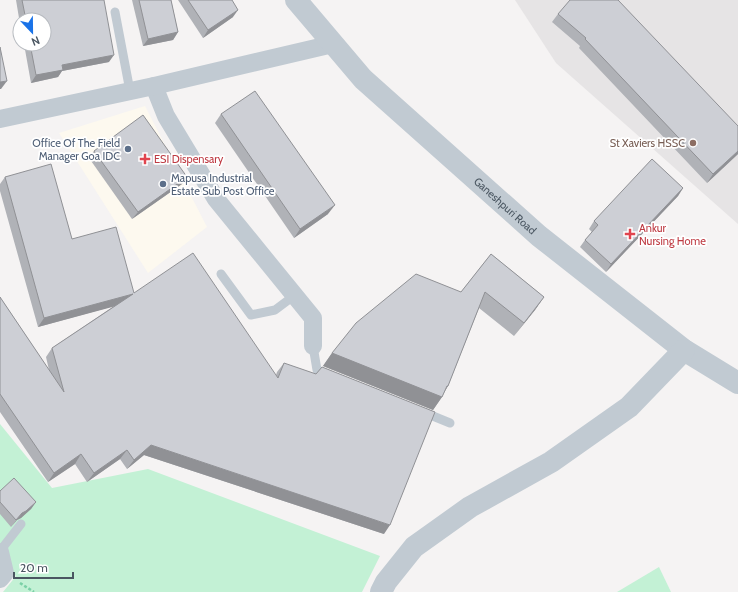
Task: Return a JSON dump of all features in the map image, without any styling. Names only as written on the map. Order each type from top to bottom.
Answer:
[{"type":"street","name":"Ganeshpuri Road","points":[[296,0],[363,79],[539,236],[684,350],[738,383]]},
{"type":"street","points":[[0,119],[154,86],[334,44]]},
{"type":"street","points":[[154,86],[166,116],[216,199],[313,318],[313,346]]},
{"type":"street","points":[[381,592],[386,582],[414,547],[470,508],[551,462],[629,407],[684,350]]},
{"type":"street","points":[[0,552],[5,573],[0,579]]},
{"type":"lane","points":[[115,12],[130,91]]},
{"type":"lane","points":[[221,274],[251,314],[275,310],[295,295]]},
{"type":"lane","points":[[313,346],[317,370],[340,379]]},
{"type":"lane","points":[[413,408],[450,423]]},
{"type":"lane","points":[[0,552],[21,524]]},
{"type":"shaded area","name":"St Xaviers HSSC","points":[[515,0],[738,0],[738,224],[556,63]]},
{"type":"shaded area","points":[[145,106],[207,227],[148,273],[59,133]]},
{"type":"green space","points":[[0,424],[52,488],[148,469],[380,556],[362,592],[3,592],[16,576],[0,560]]},
{"type":"green space","points":[[659,567],[671,592],[617,592]]},
{"type":"building","points":[[22,0],[104,0],[114,55],[62,65],[63,70],[36,75],[32,52],[52,52],[52,12],[24,12]]},
{"type":"building","points":[[139,0],[171,0],[178,32],[148,39]]},
{"type":"building","points":[[188,0],[232,0],[238,10],[208,30]]},
{"type":"building","points":[[570,0],[618,0],[738,126],[738,151],[713,174],[585,39],[586,38],[558,14]]},
{"type":"building","points":[[0,47],[7,81],[0,82]]},
{"type":"building","points":[[255,91],[335,205],[300,229],[221,114]]},
{"type":"building","points":[[143,115],[187,177],[138,212],[94,151]]},
{"type":"building","points":[[652,159],[683,188],[611,264],[585,240],[598,225],[594,221]]},
{"type":"building","points":[[51,164],[72,239],[116,227],[134,293],[193,253],[278,378],[284,363],[316,374],[322,367],[435,412],[390,525],[151,445],[134,460],[127,450],[94,473],[81,454],[54,473],[0,394],[0,297],[64,392],[52,348],[133,294],[44,318],[5,177]]},
{"type":"building","points":[[491,254],[544,297],[524,323],[485,292],[448,386],[442,397],[332,353],[356,323],[416,274],[461,292]]},
{"type":"building","points":[[14,478],[36,502],[16,520],[0,502],[0,491]]},
{"type":"place","name":"St Xaviers HSSC","points":[[693,143]]},
{"type":"place","name":"Office Of The Field Manager Goa IDC","points":[[128,149]]},
{"type":"place","name":"ESI Dispensary","points":[[145,159]]},
{"type":"place","name":"Mapusa Industrial Estate Sub Post Office","points":[[163,184]]},
{"type":"place","name":"Ankur Nursing Home","points":[[630,234]]}]
